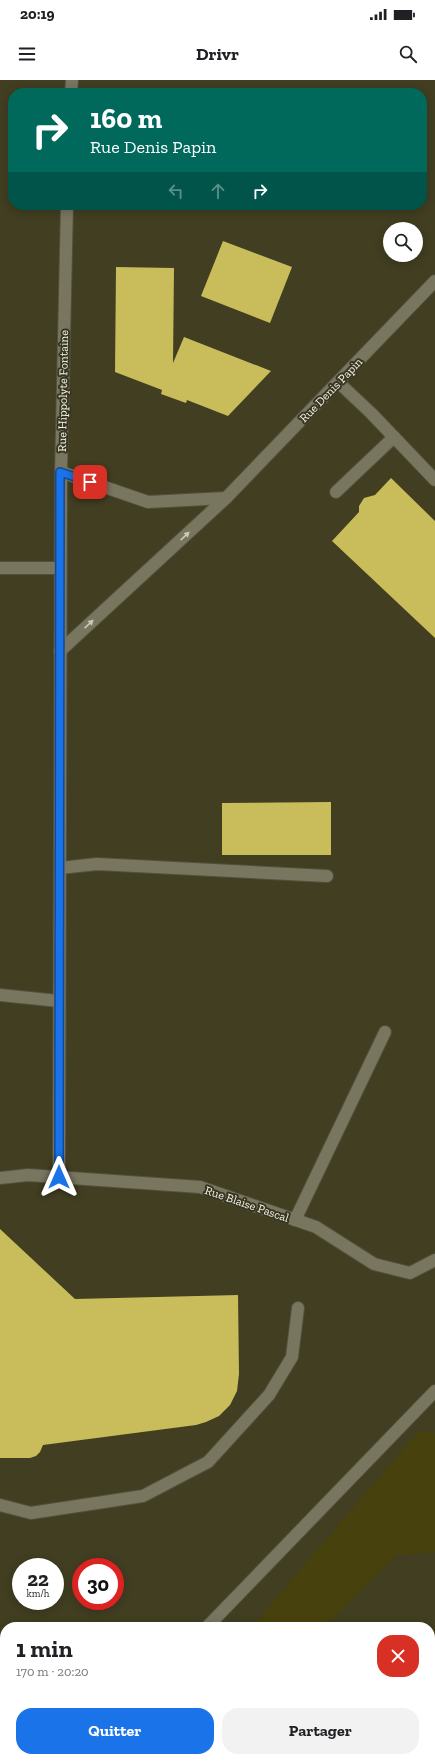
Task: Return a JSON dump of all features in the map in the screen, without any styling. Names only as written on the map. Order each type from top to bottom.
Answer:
[{"type":"street","name":"Rue Hippolyte Fontaine","points":[[59,1177],[60,472],[67,210]]},
{"type":"street","name":"Rue Denis Papin","points":[[60,651],[226,498],[435,281]]},
{"type":"street","points":[[338,382],[435,480]]},
{"type":"street","points":[[336,492],[394,438]]},
{"type":"street","points":[[60,472],[148,502],[226,498]]},
{"type":"street","points":[[0,568],[60,568]]},
{"type":"street","points":[[60,868],[97,864],[327,876]]},
{"type":"street","points":[[0,995],[60,1001]]},
{"type":"street","points":[[295,1220],[385,1032]]},
{"type":"street","name":"Rue Blaise Pascal","points":[[0,1178],[28,1175],[200,1187],[316,1227],[374,1264],[410,1273],[435,1260]]},
{"type":"street","points":[[0,1505],[31,1512],[143,1496],[208,1462],[269,1395],[292,1357],[298,1308]]},
{"type":"street","points":[[212,1622],[435,1391]]},
{"type":"shaded area","points":[[0,80],[435,80],[435,1622],[0,1622]]},
{"type":"shaded area","points":[[419,1431],[435,1433],[435,1552],[396,1556],[332,1622],[256,1622]]},
{"type":"building","points":[[223,241],[292,267],[270,323],[201,296]]},
{"type":"building","points":[[116,267],[174,268],[173,363],[184,337],[271,371],[228,416],[187,400],[186,403],[161,394],[162,390],[115,372]]},
{"type":"building","points":[[391,478],[435,521],[435,638],[332,541],[359,512],[359,506],[364,498],[375,495]]},
{"type":"building","points":[[331,802],[331,855],[222,855],[222,803]]},
{"type":"building","points":[[0,1229],[75,1299],[238,1295],[239,1374],[237,1391],[230,1405],[219,1416],[196,1425],[43,1445],[40,1452],[36,1456],[30,1458],[0,1458]]},
{"type":"route","points":[[59,1177],[60,472],[90,482]]}]
